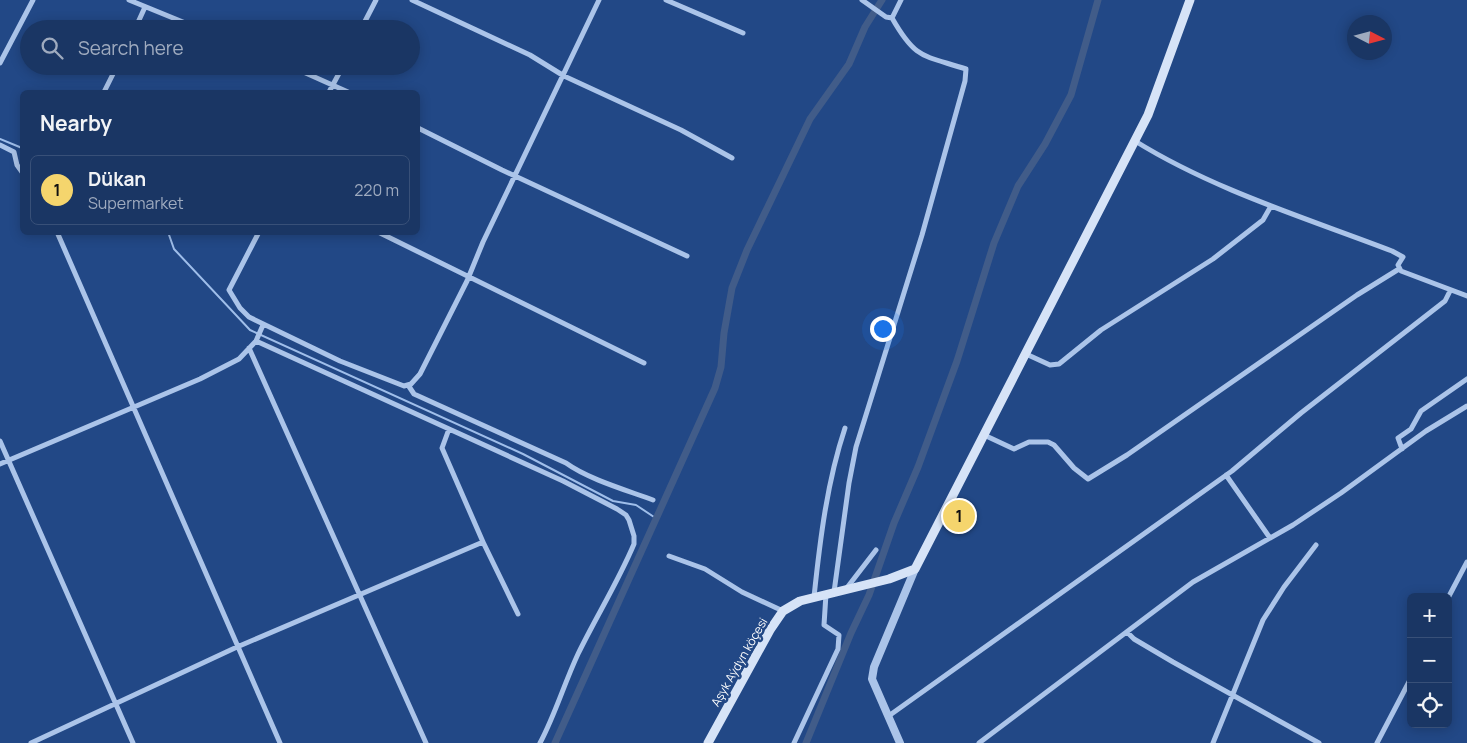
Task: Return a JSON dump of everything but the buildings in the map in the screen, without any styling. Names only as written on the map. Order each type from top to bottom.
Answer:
[{"type":"main road","points":[[915,569],[1148,115],[1190,0]]},
{"type":"main road","name":"Aşyk Aýdyn köçesi","points":[[708,743],[770,630],[783,611],[800,601],[889,579],[915,569]]},
{"type":"street","points":[[23,20],[33,0]]},
{"type":"street","points":[[130,0],[178,20]]},
{"type":"street","points":[[139,20],[147,0]]},
{"type":"street","points":[[366,20],[376,0]]},
{"type":"street","points":[[412,0],[530,55],[564,76],[681,130],[732,158]]},
{"type":"street","points":[[258,235],[230,290],[240,308],[249,317],[262,326],[373,375],[404,386],[408,385],[420,374],[469,276],[599,0]]},
{"type":"street","points":[[666,0],[743,33]]},
{"type":"street","points":[[794,743],[838,649],[840,634],[824,624],[856,447],[922,236],[965,81],[966,69],[924,56],[908,44],[892,18],[879,13],[874,7],[862,0]]},
{"type":"street","points":[[892,18],[901,0]]},
{"type":"street","points":[[0,64],[20,25]]},
{"type":"street","points":[[105,90],[112,75]]},
{"type":"street","points":[[311,75],[344,90]]},
{"type":"street","points":[[331,90],[339,75]]},
{"type":"street","points":[[420,129],[502,170],[687,256]]},
{"type":"street","points":[[1135,141],[1166,161],[1271,206],[1392,251],[1403,257],[1398,265],[1399,269]]},
{"type":"street","points":[[0,145],[14,152],[20,169]]},
{"type":"street","points":[[1026,354],[1050,365],[1059,364],[1101,330],[1213,259],[1263,220],[1271,206]]},
{"type":"street","points":[[57,235],[280,743]]},
{"type":"street","points":[[384,235],[644,363]]},
{"type":"street","points":[[1399,269],[1450,291],[1457,291],[1467,296]]},
{"type":"street","points":[[984,435],[1014,449],[1029,442],[1048,442],[1054,445],[1084,478],[1088,479],[1127,455],[1357,295],[1399,269]]},
{"type":"street","points":[[890,716],[1226,476],[1301,413],[1445,301],[1450,291]]},
{"type":"street","points":[[0,464],[200,380],[240,359],[257,340],[262,326]]},
{"type":"street","points":[[257,340],[563,481],[617,509],[630,520],[634,544],[580,650],[567,678],[553,718],[540,743]]},
{"type":"street","points":[[249,348],[426,743]]},
{"type":"street","points":[[1402,449],[1398,438],[1411,429],[1421,411],[1467,379]]},
{"type":"street","points":[[408,385],[408,389],[414,394],[566,463],[588,477],[599,478],[653,500]]},
{"type":"street","points":[[979,743],[1193,582],[1342,494],[1426,431],[1467,406]]},
{"type":"street","points":[[814,597],[819,547],[832,472],[845,428]]},
{"type":"street","points":[[449,429],[442,448],[483,542],[518,614]]},
{"type":"street","points":[[0,441],[133,743]]},
{"type":"street","points":[[1226,476],[1270,538]]},
{"type":"street","points":[[31,743],[237,647],[483,542]]},
{"type":"street","points":[[1213,743],[1263,620],[1284,587],[1316,545]]},
{"type":"street","points":[[850,589],[876,550]]},
{"type":"street","points":[[669,556],[705,569],[742,592],[783,611]]},
{"type":"street","points":[[1451,593],[1467,562]]},
{"type":"street","points":[[900,743],[890,716],[874,685],[874,668],[915,569]]},
{"type":"street","points":[[1127,632],[1134,639],[1319,743]]},
{"type":"street","points":[[1377,743],[1408,683]]},
{"type":"waterway","points":[[555,743],[715,388],[721,367],[724,333],[732,288],[747,250],[810,119],[849,64],[865,27],[882,0]]},
{"type":"waterway","points":[[806,743],[851,633],[869,595],[894,523],[918,467],[957,361],[994,243],[1018,186],[1045,144],[1071,95],[1098,0]]},
{"type":"waterway","points":[[0,139],[20,147]]},
{"type":"waterway","points":[[169,235],[174,249],[250,330],[523,454],[613,501],[636,505],[657,519]]},
{"type":"place","name":"Dükan","points":[[959,516]]}]
